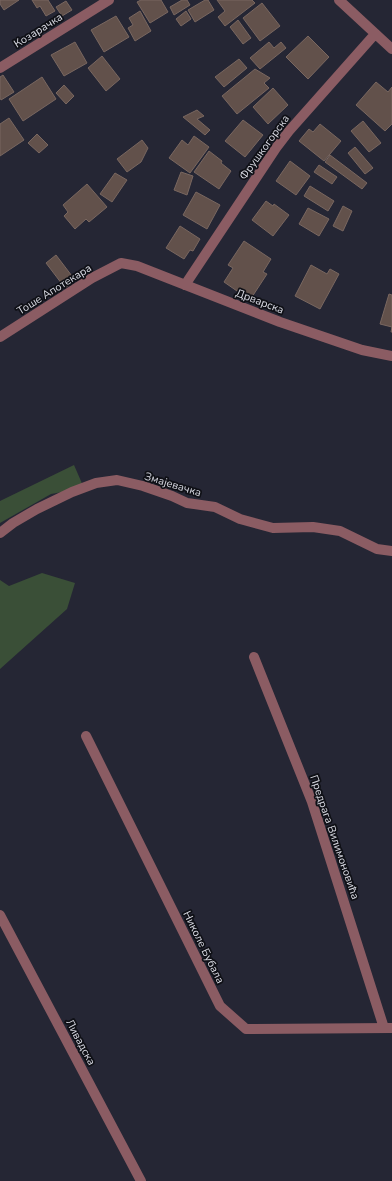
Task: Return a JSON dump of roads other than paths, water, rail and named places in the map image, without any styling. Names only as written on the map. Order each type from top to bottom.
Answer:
[{"type":"street","name":"Козарачка","points":[[0,68],[109,0]]},
{"type":"street","points":[[339,0],[392,49]]},
{"type":"street","name":"Фрушкогорска","points":[[185,285],[285,136],[375,34]]},
{"type":"street","name":"Дрварска","points":[[121,263],[137,266],[280,322],[354,347],[392,356]]},
{"type":"street","name":"Тоше Апотекара","points":[[0,337],[92,278],[121,263]]},
{"type":"street","name":"Змајевачка","points":[[0,533],[13,523],[37,509],[72,492],[96,483],[117,480],[143,486],[187,503],[215,507],[240,519],[273,528],[313,528],[340,531],[377,549],[392,551]]},
{"type":"street","name":"Предрага Вилимоновића","points":[[254,657],[312,802],[388,1028]]},
{"type":"street","name":"Николе Бубала","points":[[86,736],[220,1006],[246,1029],[388,1028]]},
{"type":"street","name":"Ливадска","points":[[0,915],[141,1181]]}]
